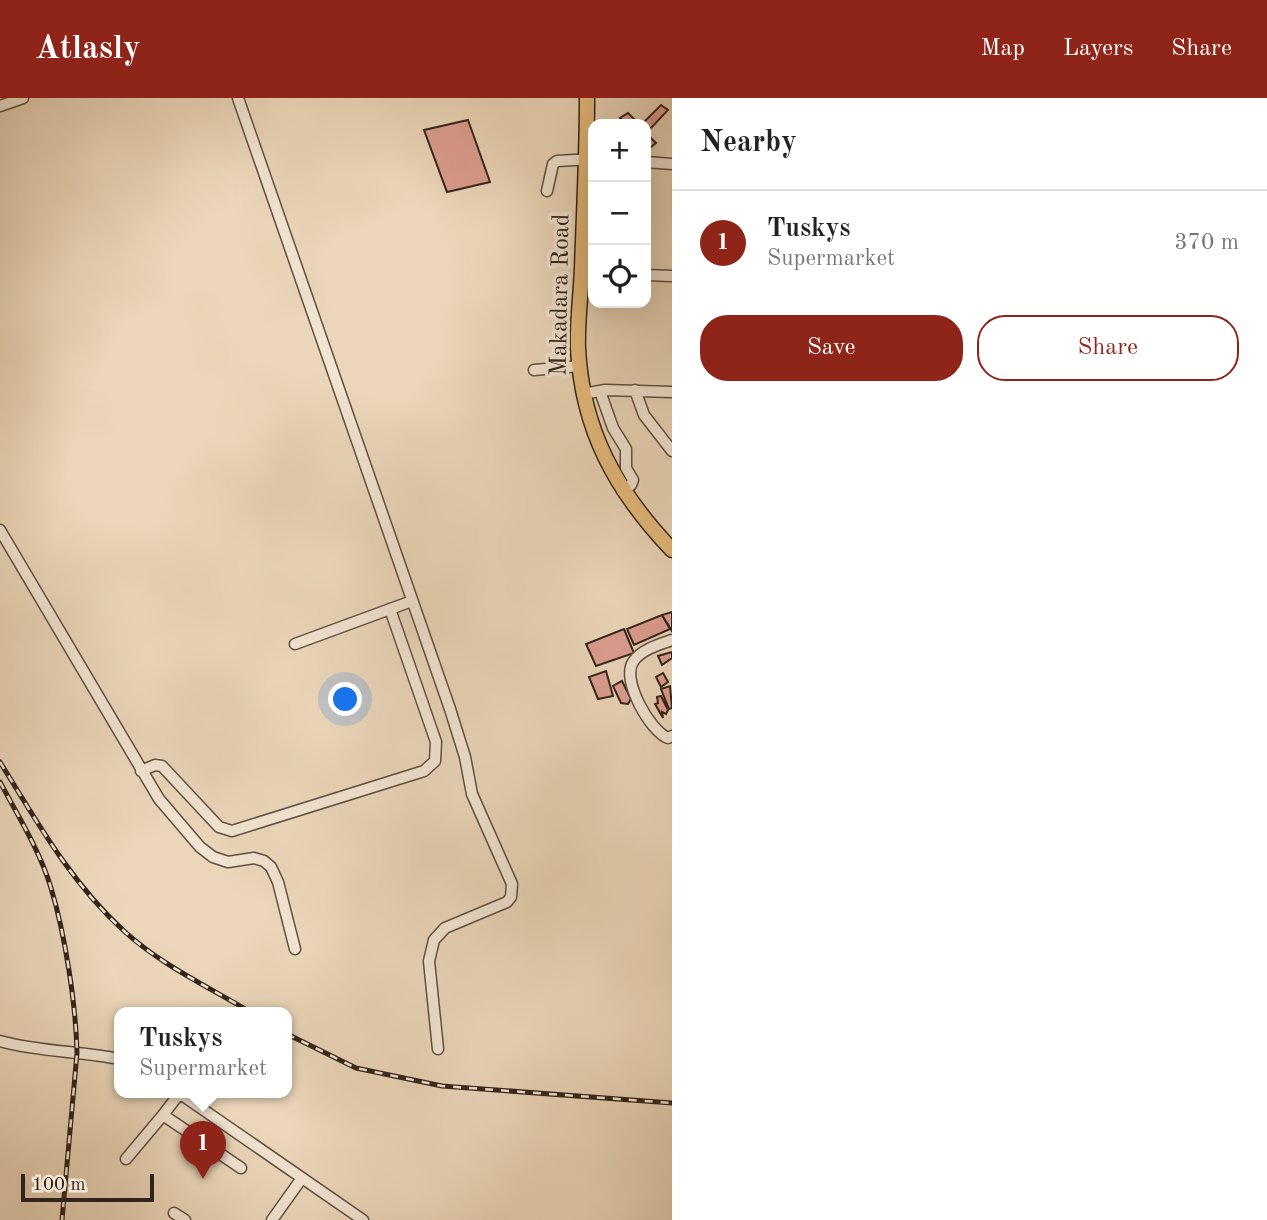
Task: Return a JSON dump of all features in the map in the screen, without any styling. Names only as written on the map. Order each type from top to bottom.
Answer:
[{"type":"main road","name":"Makadara Road","points":[[587,98],[588,119]]},
{"type":"main road","name":"Makadara Road","points":[[588,245],[590,182]]},
{"type":"main road","name":"Makadara Road","points":[[588,273],[578,317],[583,394],[596,434],[622,491],[638,512],[670,544]]},
{"type":"street","points":[[0,106],[23,98]]},
{"type":"street","points":[[239,98],[460,741],[472,794],[512,884],[513,891],[508,902],[445,928],[434,940],[429,961],[438,1049]]},
{"type":"street","points":[[547,191],[553,164],[557,161],[588,159]]},
{"type":"street","points":[[651,162],[672,164]]},
{"type":"street","points":[[651,275],[672,276]]},
{"type":"street","points":[[534,370],[580,366]]},
{"type":"street","points":[[583,394],[605,390],[672,392]]},
{"type":"street","points":[[635,390],[645,415],[672,451]]},
{"type":"street","points":[[602,397],[613,428],[626,449],[626,468],[633,480],[631,485],[622,491]]},
{"type":"street","points":[[0,530],[159,799],[200,847],[213,857],[228,862],[254,858],[271,867],[278,882],[295,949]]},
{"type":"street","points":[[295,644],[412,601]]},
{"type":"street","points":[[141,771],[155,765],[162,766],[219,827],[232,831],[424,771],[435,761],[436,742],[390,609]]},
{"type":"street","points":[[672,640],[650,648],[633,660],[629,675],[641,707],[651,723],[659,734],[668,738],[672,736]]},
{"type":"street","points":[[0,1041],[37,1049],[114,1058]]},
{"type":"street","points":[[126,1159],[175,1098]]},
{"type":"street","points":[[186,1098],[363,1220]]},
{"type":"street","points":[[163,1115],[241,1168]]},
{"type":"street","points":[[272,1220],[302,1178]]},
{"type":"street","points":[[174,1213],[186,1220]]},
{"type":"building","points":[[661,105],[668,110],[651,128],[651,119],[647,119]]},
{"type":"building","points":[[628,113],[634,119],[621,119]]},
{"type":"building","points":[[468,120],[490,182],[447,192],[424,130]]},
{"type":"building","points":[[672,612],[672,631],[662,615]]},
{"type":"building","points":[[662,615],[670,629],[634,645],[627,629]]},
{"type":"building","points":[[624,629],[634,653],[596,666],[586,644]]},
{"type":"building","points":[[672,652],[672,658],[662,665],[658,656]]},
{"type":"building","points":[[606,671],[613,696],[598,699],[589,677]]},
{"type":"building","points":[[663,673],[668,682],[661,687],[656,677]]},
{"type":"building","points":[[622,681],[631,699],[628,704],[621,703],[613,686]]},
{"type":"building","points":[[670,686],[672,708],[669,709],[661,689]]},
{"type":"building","points":[[661,696],[668,710],[666,714],[662,712],[663,718],[655,704],[658,703],[657,697]]},
{"type":"railway","points":[[0,762],[56,851],[105,913],[138,943],[242,1007]]},
{"type":"railway","points":[[0,782],[46,874],[61,926],[72,992],[77,1053],[62,1220]]},
{"type":"railway","points":[[292,1036],[356,1068],[442,1086],[672,1103]]},
{"type":"place","name":"Tuskys","points":[[203,1179]]}]
